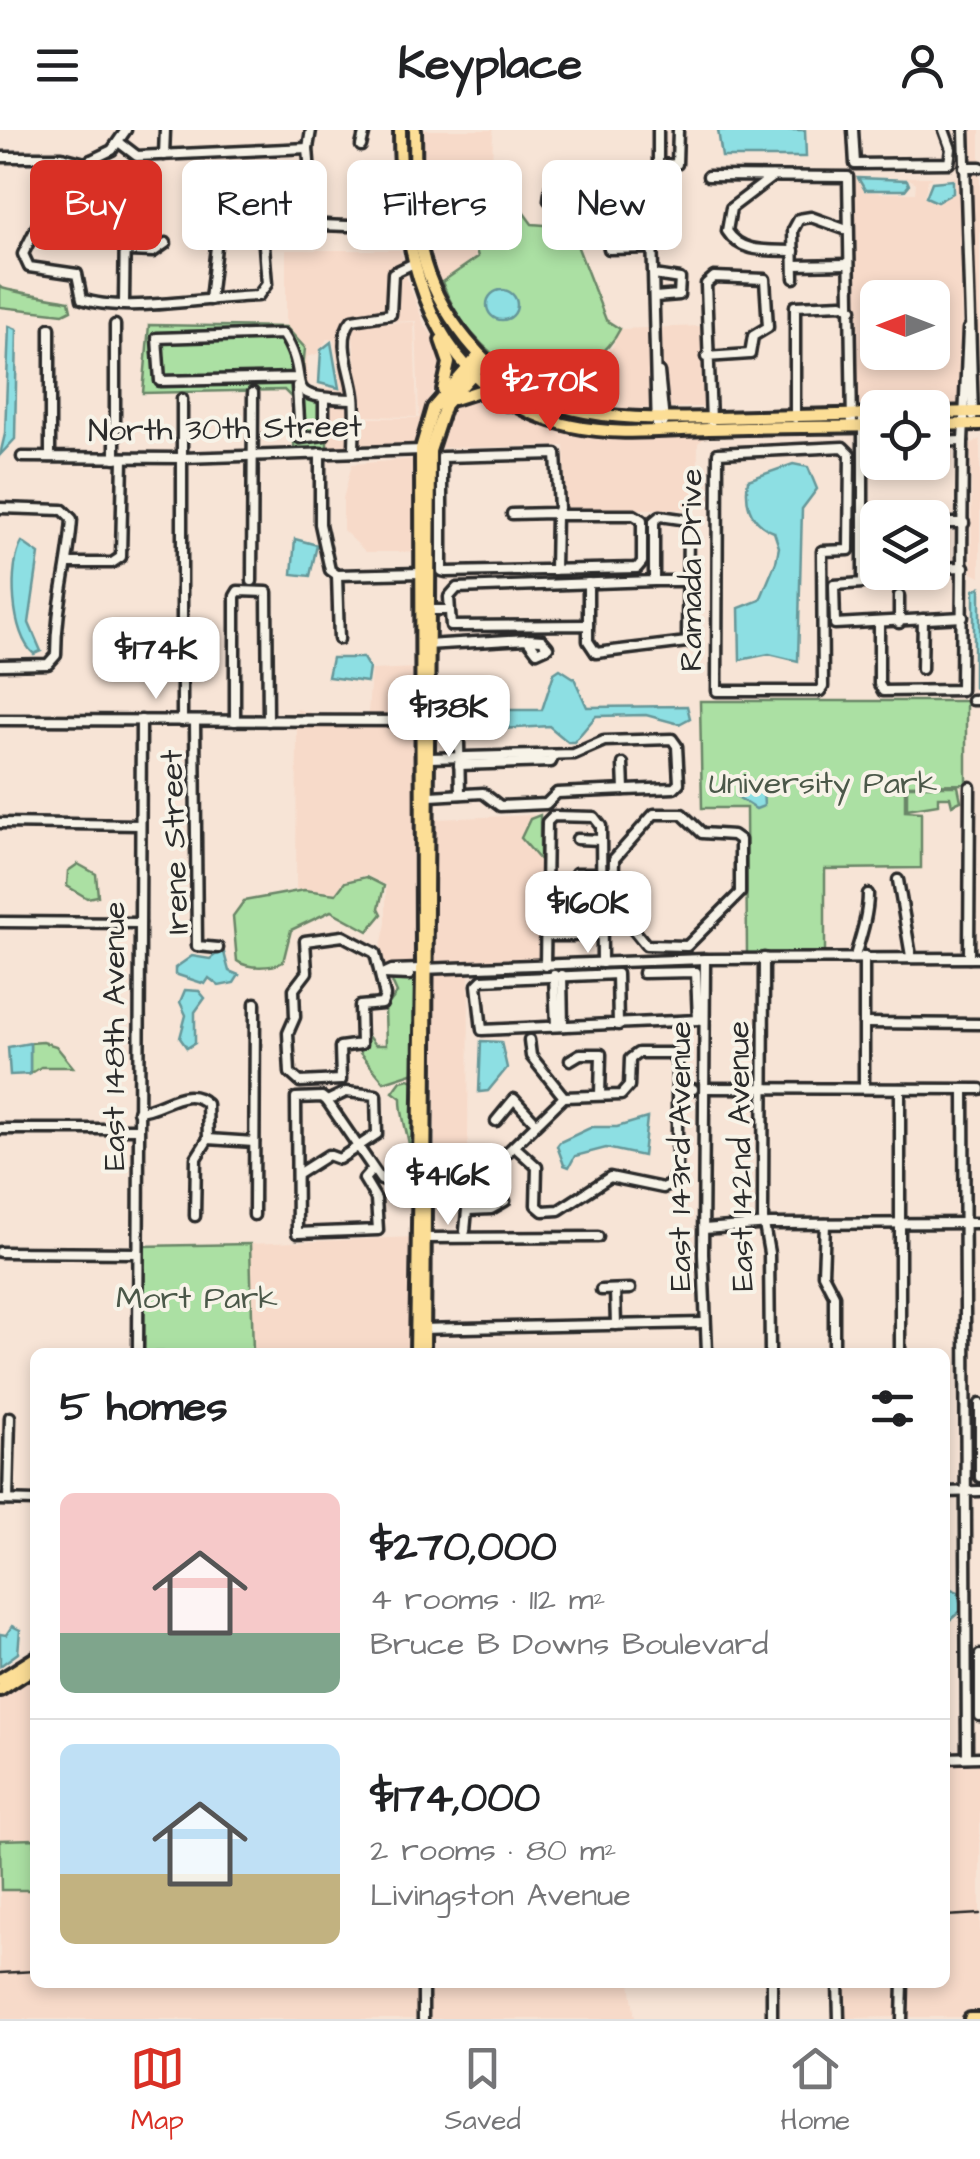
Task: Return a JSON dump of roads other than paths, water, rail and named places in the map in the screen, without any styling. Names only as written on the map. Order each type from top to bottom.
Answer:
[{"type":"main road","points":[[400,130],[402,204],[412,264],[428,308],[471,368],[507,398],[539,415]]},
{"type":"main road","points":[[416,130],[416,207],[425,262],[442,305],[482,358],[528,392],[576,412],[661,425]]},
{"type":"main road","points":[[424,1348],[425,645],[436,610],[425,450],[443,400],[448,354],[428,319],[428,308]]},
{"type":"main road","points":[[443,400],[482,358]]},
{"type":"main road","points":[[443,400],[477,391],[539,415],[592,429],[860,419]]},
{"type":"main road","points":[[431,516],[421,573],[436,610]]},
{"type":"main road","points":[[423,971],[430,796],[425,721]]},
{"type":"main road","points":[[417,1348],[423,1329]]},
{"type":"main road","points":[[0,1680],[30,1661]]},
{"type":"main road","points":[[0,1690],[30,1670]]},
{"type":"main road","points":[[970,2019],[980,2019]]},
{"type":"street","points":[[91,160],[120,143],[126,130]]},
{"type":"street","points":[[164,155],[165,130]]},
{"type":"street","points":[[309,160],[312,130]]},
{"type":"street","points":[[360,146],[365,130]]},
{"type":"street","points":[[658,130],[658,165],[678,164],[678,130]]},
{"type":"street","points":[[853,130],[856,164],[949,163],[952,149],[944,130]]},
{"type":"street","points":[[879,624],[879,684],[883,691],[958,691],[963,686],[962,445],[973,425],[964,130]]},
{"type":"street","points":[[120,143],[137,156],[308,148]]},
{"type":"street","points":[[0,157],[68,160]]},
{"type":"street","points":[[964,167],[980,167]]},
{"type":"street","points":[[708,176],[848,176],[848,264],[860,432]]},
{"type":"street","points":[[773,176],[731,208],[726,232],[734,242],[754,250],[794,251]]},
{"type":"street","points":[[794,278],[793,230],[804,216],[847,230]]},
{"type":"street","points":[[30,241],[24,254],[26,262],[38,271],[77,274],[79,293],[86,301],[210,300],[266,292],[264,250]]},
{"type":"street","points":[[124,302],[128,252],[153,252],[166,243]]},
{"type":"street","points":[[210,300],[216,250]]},
{"type":"street","points":[[653,250],[661,425]]},
{"type":"street","points":[[354,452],[354,399],[346,362],[348,323],[390,314],[393,273],[412,264]]},
{"type":"street","points":[[794,266],[848,264]]},
{"type":"street","points":[[654,275],[678,276],[680,292],[655,298]]},
{"type":"street","points":[[706,357],[750,354],[753,336],[768,327],[765,279],[708,280],[706,357],[711,423]]},
{"type":"street","points":[[796,422],[795,306],[842,304],[852,309]]},
{"type":"street","points":[[968,322],[980,318]]},
{"type":"street","points":[[70,563],[118,561],[122,509],[115,324]]},
{"type":"street","points":[[50,328],[50,457]]},
{"type":"street","points":[[297,382],[160,380],[157,338],[284,334],[297,355],[300,438],[324,435],[324,399]]},
{"type":"street","points":[[297,382],[308,396],[354,399]]},
{"type":"street","points":[[252,581],[253,392]]},
{"type":"street","name":"Irene Street","points":[[182,399],[182,721]]},
{"type":"street","points":[[950,442],[962,445]]},
{"type":"street","name":"Ramada Drive","points":[[843,447],[850,454],[850,550],[822,550],[823,687],[820,691],[720,692],[714,678],[714,459],[726,450],[792,448],[843,447]]},
{"type":"street","name":"North 30th Street","points":[[22,456],[182,458],[253,454],[320,458],[354,452],[425,450]]},
{"type":"street","points":[[512,514],[556,515],[639,517],[642,562],[637,568],[556,570],[442,571],[431,516],[441,461],[447,454],[556,454],[556,515],[556,570]]},
{"type":"street","points":[[320,458],[320,530],[326,564],[337,575],[339,639]]},
{"type":"street","points":[[0,508],[68,512],[70,563],[58,593],[54,661],[0,664]]},
{"type":"street","points":[[588,583],[588,629],[582,643],[590,650],[613,653],[687,642],[688,520],[660,516],[654,521],[654,581]]},
{"type":"street","points":[[950,523],[964,523]]},
{"type":"street","points":[[950,568],[964,568]]},
{"type":"street","points":[[337,575],[421,573]]},
{"type":"street","points":[[588,629],[455,630],[436,610],[457,588],[688,581]]},
{"type":"street","points":[[860,583],[834,584],[834,621],[840,625],[963,617]]},
{"type":"street","points":[[235,722],[235,596],[252,591],[267,592],[268,721]]},
{"type":"street","points":[[899,596],[899,624]]},
{"type":"street","points":[[922,619],[922,669]]},
{"type":"street","points":[[425,645],[528,639]]},
{"type":"street","points":[[0,720],[425,721]]},
{"type":"street","name":"East 148th Avenue","points":[[138,1348],[140,720]]},
{"type":"street","name":"Irene Street","points":[[196,721],[197,946],[218,948]]},
{"type":"street","points":[[430,758],[551,762],[554,755],[577,754],[604,741],[676,741],[678,787],[558,793],[546,804],[500,806],[483,793],[430,796]]},
{"type":"street","points":[[458,794],[459,742]]},
{"type":"street","points":[[623,764],[624,790]]},
{"type":"street","points":[[969,958],[970,787]]},
{"type":"street","points":[[654,814],[682,814],[702,833],[733,834],[740,840],[738,896],[690,944],[672,946],[646,945],[612,901],[614,859],[654,814]]},
{"type":"street","points":[[560,1026],[558,976],[552,966],[547,936],[548,822],[553,816],[594,817],[600,826],[602,963]]},
{"type":"street","points":[[0,823],[140,824]]},
{"type":"street","points":[[576,840],[600,840]]},
{"type":"street","points":[[576,873],[600,873]]},
{"type":"street","points":[[898,880],[910,956]]},
{"type":"street","points":[[864,1088],[859,956],[860,927],[868,914],[868,894]]},
{"type":"street","points":[[547,900],[570,900]]},
{"type":"street","points":[[0,922],[140,923]]},
{"type":"street","points":[[547,936],[574,936]]},
{"type":"street","points":[[352,938],[374,953],[382,975],[382,1004],[360,1006],[362,1044],[340,1047],[341,1080],[295,1079],[290,1073],[288,1033],[295,1017],[294,989],[306,972],[305,941],[352,938]]},
{"type":"street","points":[[672,946],[673,960]]},
{"type":"street","name":"East 142nd Avenue","points":[[764,958],[764,1227],[770,1348]]},
{"type":"street","points":[[382,975],[392,970],[705,959],[980,958]]},
{"type":"street","name":"East 143rd Avenue","points":[[705,959],[702,1020],[706,1088],[707,1348]]},
{"type":"street","points":[[618,1025],[616,974],[479,982],[482,1030],[618,1025],[702,1020],[696,972],[644,973]]},
{"type":"street","points":[[254,1214],[255,1004]]},
{"type":"street","points":[[864,1024],[980,1024]]},
{"type":"street","points":[[529,1040],[531,1056],[564,1097]]},
{"type":"street","points":[[372,1170],[364,1179],[376,1200],[378,1230],[296,1233],[296,1098],[322,1097],[327,1101],[372,1170],[389,1179],[461,1181],[484,1175],[564,1097],[621,1095],[629,1086],[630,1060],[638,1053],[671,1053],[677,1062],[678,1171],[667,1187]]},
{"type":"street","points":[[570,1060],[580,1054],[602,1054],[600,1095]]},
{"type":"street","points":[[706,1088],[980,1089]]},
{"type":"street","points":[[677,1089],[693,1089]]},
{"type":"street","points":[[900,1089],[900,1348]]},
{"type":"street","points":[[964,1090],[966,1757]]},
{"type":"street","points":[[298,1174],[328,1156],[340,1159],[377,1134],[376,1095],[346,1092],[327,1101]]},
{"type":"street","points":[[138,1111],[195,1096],[208,1109],[208,1139],[196,1154],[196,1216]]},
{"type":"street","points":[[496,1121],[514,1099],[536,1124]]},
{"type":"street","points":[[0,1129],[138,1130]]},
{"type":"street","points":[[208,1139],[254,1142]]},
{"type":"street","points":[[515,1147],[537,1167],[536,1205],[543,1210],[558,1210],[606,1178],[667,1187]]},
{"type":"street","points":[[461,1181],[465,1231]]},
{"type":"street","points":[[667,1187],[672,1201]]},
{"type":"street","points":[[466,1210],[491,1210],[505,1201]]},
{"type":"street","points":[[704,1229],[980,1223]]},
{"type":"street","points":[[825,1224],[823,1274],[834,1294],[834,1348]]},
{"type":"street","points":[[424,1238],[598,1237]]},
{"type":"street","points":[[0,1252],[138,1253]]},
{"type":"street","points":[[601,1290],[630,1289]]},
{"type":"street","points":[[615,1290],[616,1325]]},
{"type":"street","points":[[423,1329],[704,1323]]},
{"type":"street","points":[[966,1328],[980,1327]]},
{"type":"street","points":[[980,1404],[980,1477]]},
{"type":"street","points":[[10,1417],[4,1500],[30,1501]]},
{"type":"street","points":[[950,1492],[980,1491],[980,1499]]},
{"type":"street","points":[[966,1577],[980,1577]]},
{"type":"street","points":[[980,1655],[980,1716]]},
{"type":"street","points":[[966,1706],[979,1706]]},
{"type":"street","points":[[950,1758],[980,1757]]},
{"type":"street","points":[[423,1988],[423,2019]]},
{"type":"street","points":[[772,1988],[772,2019]]},
{"type":"street","points":[[838,1988],[839,2019]]},
{"type":"street","points":[[902,1988],[902,2019]]},
{"type":"water","points":[[718,130],[805,130],[806,157],[722,157]]},
{"type":"water","points":[[858,178],[907,180],[909,185],[905,190],[865,190]]},
{"type":"water","points":[[953,180],[953,193],[937,202],[926,197],[932,182]]},
{"type":"water","points":[[502,290],[513,294],[517,305],[513,316],[502,320],[491,316],[487,305],[491,294]]},
{"type":"water","points":[[9,326],[17,329],[15,439],[0,455],[5,434]]},
{"type":"water","points":[[331,342],[339,388],[319,383],[321,350]]},
{"type":"water","points":[[793,464],[808,467],[817,489],[802,509],[798,661],[769,654],[740,660],[739,608],[760,600],[779,547],[774,532],[751,512],[748,480]]},
{"type":"water","points":[[295,539],[317,545],[310,576],[292,574]]},
{"type":"water","points":[[22,542],[39,554],[29,623],[41,651],[34,654],[20,632],[14,600],[15,567]]},
{"type":"water","points":[[980,587],[980,690],[974,687],[974,590]]},
{"type":"water","points":[[332,658],[363,658],[369,668],[367,682],[328,677]]},
{"type":"water","points":[[560,669],[574,678],[587,707],[687,706],[690,718],[679,724],[646,715],[596,716],[574,742],[568,742],[549,726],[441,733],[441,705],[454,693],[488,710],[542,710],[554,673]]},
{"type":"water","points":[[742,781],[753,781],[763,788],[764,806],[756,809],[736,796]]},
{"type":"water","points":[[223,949],[229,971],[239,975],[234,983],[219,986],[209,978],[205,984],[175,974],[175,968],[192,956],[210,959]]},
{"type":"water","points":[[185,990],[199,991],[205,998],[195,1012],[195,1043],[187,1048],[180,1038],[186,1015],[180,1002]]},
{"type":"water","points":[[481,1041],[501,1042],[507,1068],[488,1091],[479,1092]]},
{"type":"water","points":[[30,1043],[30,1074],[10,1075],[8,1047]]},
{"type":"water","points":[[647,1118],[643,1156],[606,1148],[575,1156],[569,1167],[564,1165],[557,1146],[560,1142],[592,1127],[617,1127]]},
{"type":"water","points":[[950,1589],[958,1592],[962,1610],[950,1620]]},
{"type":"water","points":[[12,1626],[20,1630],[18,1653],[0,1666],[0,1634],[6,1635]]},
{"type":"railway","points":[[950,1916],[980,1914]]},
{"type":"railway","points":[[0,1973],[30,1971]]},
{"type":"park label","name":"University Park","points":[[823,783]]},
{"type":"park label","name":"Mort Park","points":[[197,1298]]}]
